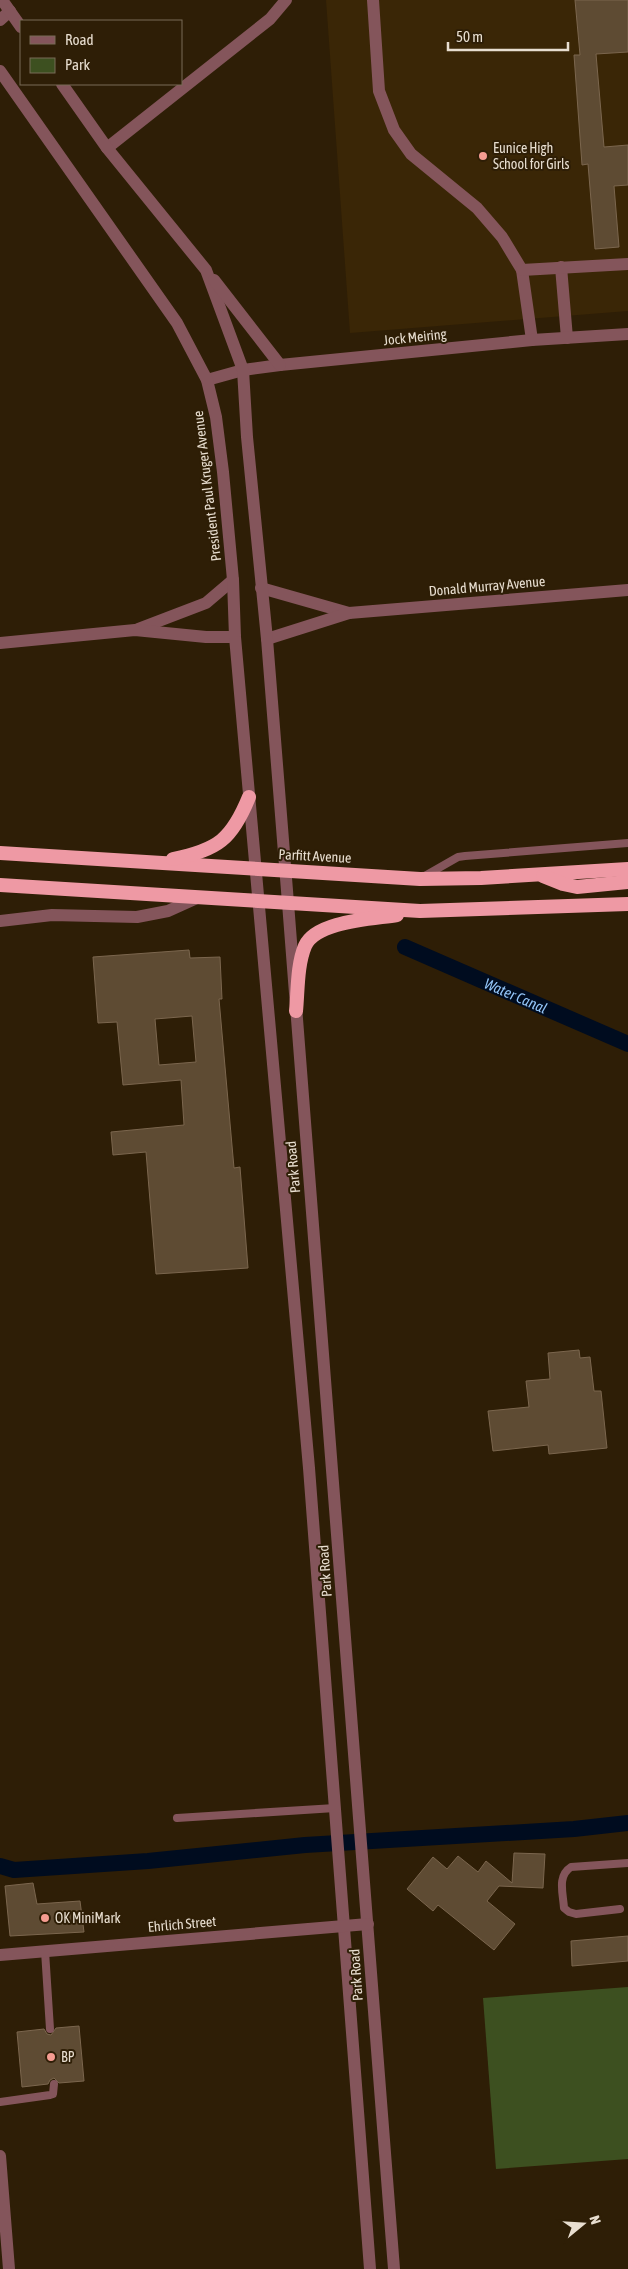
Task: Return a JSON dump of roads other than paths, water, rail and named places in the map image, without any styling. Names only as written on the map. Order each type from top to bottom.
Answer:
[{"type":"highway","points":[[153,862],[196,854],[224,839],[240,820],[249,797]]},
{"type":"highway","name":"Parfitt Avenue","points":[[0,854],[420,879],[628,868]]},
{"type":"highway","points":[[540,874],[563,884],[577,887],[628,882]]},
{"type":"highway","points":[[0,885],[420,911],[628,904]]},
{"type":"highway","points":[[296,1011],[301,959],[306,944],[316,934],[337,925],[420,911]]},
{"type":"street","points":[[2,0],[20,26]]},
{"type":"street","points":[[107,148],[270,19],[286,0]]},
{"type":"street","points":[[373,0],[379,91],[394,130],[411,154],[477,208],[502,237],[522,270],[532,340]]},
{"type":"street","points":[[0,20],[10,11]]},
{"type":"street","name":"President Paul Kruger Avenue","points":[[0,71],[177,323],[206,380],[216,417],[233,580],[235,637],[259,901]]},
{"type":"street","points":[[63,85],[107,148],[280,365]]},
{"type":"street","points":[[522,270],[628,264]]},
{"type":"street","points":[[561,267],[567,338]]},
{"type":"street","points":[[206,270],[243,370],[247,437],[267,639],[285,871]]},
{"type":"street","name":"Jock Meiring","points":[[206,380],[243,370],[280,365],[532,340],[628,334]]},
{"type":"street","points":[[135,630],[206,603],[233,580]]},
{"type":"street","name":"Donald Murray Avenue","points":[[261,588],[349,613]]},
{"type":"street","name":"Donald Murray Avenue","points":[[267,639],[349,613],[628,590]]},
{"type":"street","points":[[0,643],[135,630],[206,638],[235,637]]},
{"type":"street","name":"Park Road","points":[[285,871],[394,2269]]},
{"type":"street","points":[[0,921],[52,915],[137,917],[168,911],[199,897]]},
{"type":"street","name":"Park Road","points":[[259,901],[309,1468],[370,2269]]},
{"type":"street","name":"Ehrlich Street","points":[[0,1955],[368,1924]]},
{"type":"street","points":[[0,2156],[9,2269]]},
{"type":"lane","points":[[420,879],[458,857],[628,843]]},
{"type":"lane","points":[[177,1818],[335,1813]]},
{"type":"lane","points":[[620,1909],[576,1914],[569,1912],[564,1908],[562,1878],[564,1871],[571,1867],[628,1863]]},
{"type":"lane","points":[[45,1951],[50,2029]]},
{"type":"lane","points":[[0,2102],[50,2096],[53,2094],[54,2084]]},
{"type":"waterway","name":"Water Canal","points":[[405,947],[628,1044]]},
{"type":"waterway","points":[[0,1866],[14,1870],[148,1861],[305,1845],[574,1829],[628,1823]]},
{"type":"place","name":"Eunice High School for Girls","points":[[483,156]]},
{"type":"place","name":"OK MiniMark","points":[[45,1918]]},
{"type":"place","name":"BP","points":[[51,2057]]}]
